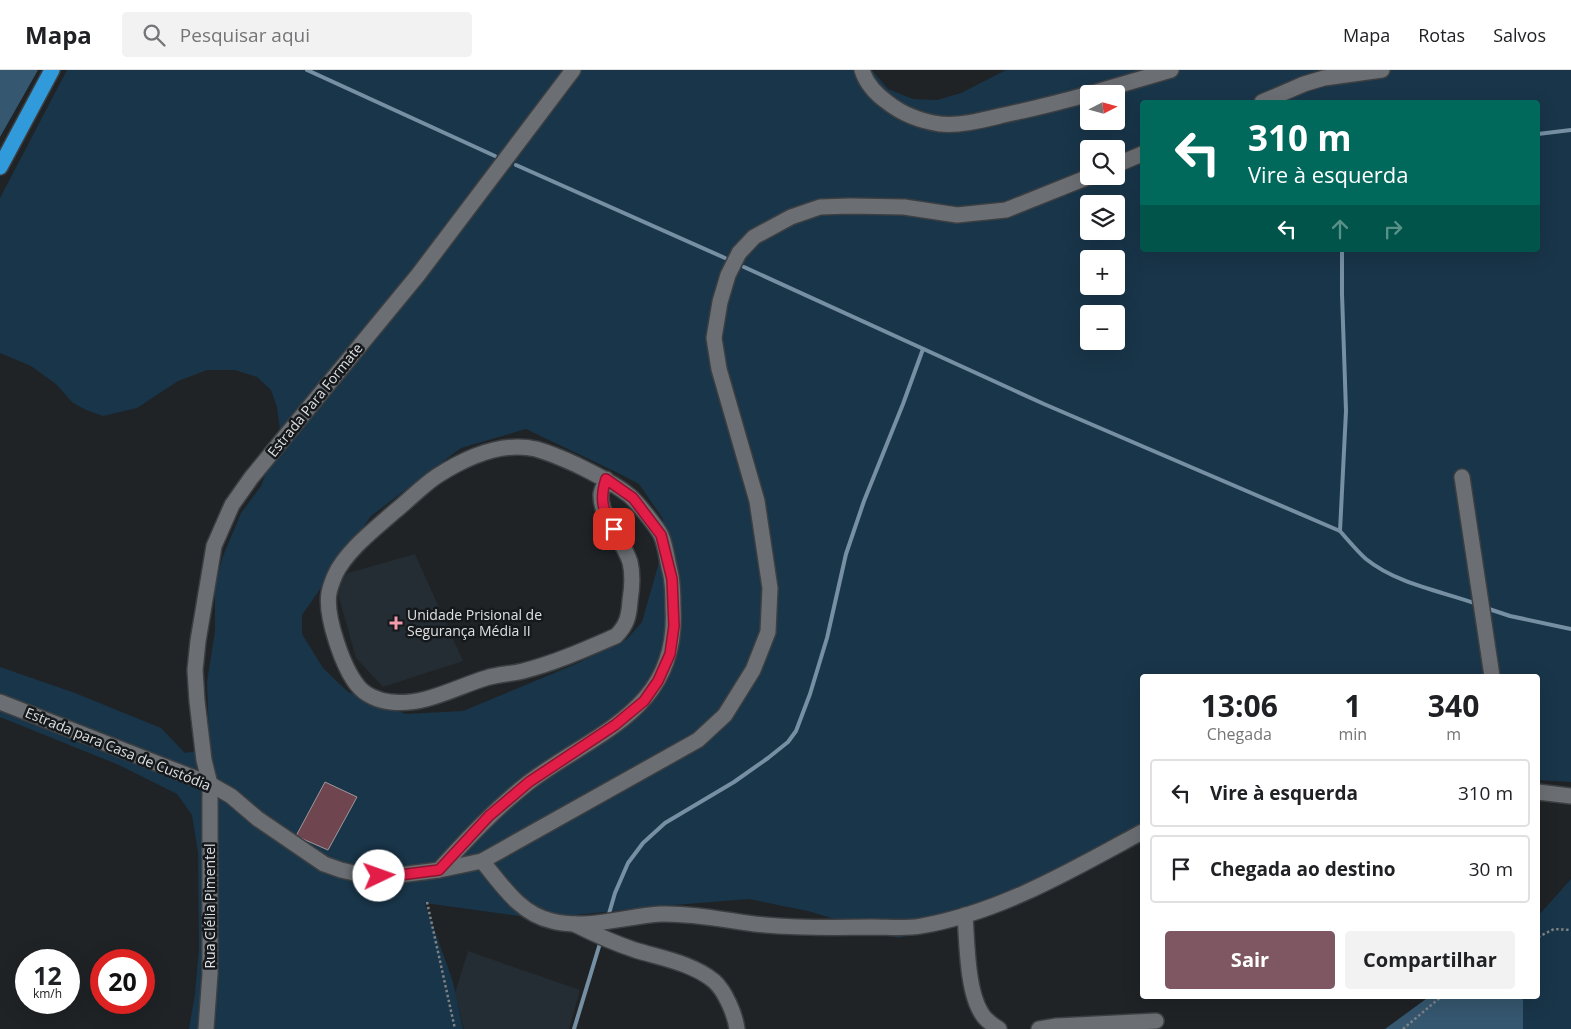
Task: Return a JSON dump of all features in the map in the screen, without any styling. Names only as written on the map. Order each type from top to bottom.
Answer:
[{"type":"highway","points":[[0,167],[52,70]]},
{"type":"street","name":"Estrada Para Formate","points":[[210,784],[200,732],[195,670],[201,620],[214,546],[232,505],[251,478],[418,275],[573,70]]},
{"type":"street","points":[[862,70],[864,78],[880,97],[900,112],[940,124],[973,122],[1080,96]]},
{"type":"street","points":[[1119,85],[1170,70]]},
{"type":"street","points":[[1267,100],[1323,74],[1382,70]]},
{"type":"street","points":[[1125,161],[1140,155]]},
{"type":"street","name":"Estrada para Casa de Custódia","points":[[0,702],[210,784],[231,796],[258,819],[307,853],[324,864],[341,870],[366,876],[392,876],[439,870],[482,861],[698,740],[725,714],[753,670],[768,632],[770,588],[757,501],[719,369],[714,338],[720,302],[728,274],[739,252],[754,237],[791,218],[820,208],[850,206],[904,207],[957,215],[1006,210],[1080,180]]},
{"type":"street","points":[[439,870],[489,816],[529,782],[615,725],[644,701],[658,681],[670,654],[674,626],[672,579],[661,535],[633,498],[606,479],[534,448],[509,447],[481,454],[436,477],[348,556],[336,574],[329,593],[332,622],[340,652],[358,687],[368,695],[391,702],[421,700],[489,677],[522,672],[616,636],[627,622],[632,576],[623,543],[606,516],[602,504],[601,492],[606,479]]},
{"type":"street","points":[[1462,477],[1492,674]]},
{"type":"street","name":"Rua Clélia Pimentel","points":[[206,1029],[210,974],[210,784]]},
{"type":"street","points":[[1540,792],[1571,796]]},
{"type":"street","points":[[482,861],[510,896],[528,912],[551,921],[574,924],[661,914],[710,917],[755,924],[804,928],[919,927],[965,915],[1018,897],[1140,833]]},
{"type":"street","points":[[965,915],[971,986],[981,1013],[991,1024],[999,1029]]},
{"type":"street","points":[[574,924],[599,937],[681,964],[704,974],[716,983],[731,1006],[737,1029]]},
{"type":"street","points":[[1039,1029],[1057,1026],[1156,1021]]},
{"type":"path","points":[[427,902],[455,1029]]},
{"type":"path","points":[[1540,936],[1554,929],[1571,930]]},
{"type":"path","points":[[1403,1029],[1438,999]]},
{"type":"shaded area","points":[[0,70],[38,70],[0,137]]},
{"type":"shaded area","points":[[67,70],[872,70],[888,89],[913,99],[937,100],[961,93],[1006,70],[1571,70],[1571,782],[1540,780],[1540,674],[1140,674],[1140,827],[955,922],[898,938],[808,911],[749,899],[649,907],[540,919],[425,903],[453,982],[463,1029],[189,1029],[195,994],[199,948],[198,852],[192,815],[177,794],[119,765],[0,717],[0,667],[75,693],[161,728],[185,753],[196,751],[208,744],[207,682],[215,631],[215,586],[223,556],[241,513],[261,486],[274,453],[280,430],[277,407],[271,390],[257,377],[235,370],[207,370],[178,381],[137,408],[103,416],[86,410],[72,402],[56,384],[31,366],[0,353],[0,198]],"holes":[[[526,429],[639,484],[663,519],[658,566],[642,622],[627,639],[578,663],[463,711],[406,714],[348,692],[323,668],[302,634],[302,615],[371,516],[461,448]]]},
{"type":"shaded area","name":"Unidade Prisional de Segurança Média II","points":[[415,554],[463,661],[383,687],[356,658],[336,587],[348,573]]},
{"type":"shaded area","points":[[1571,879],[1571,1029],[1523,1029],[1522,999],[1540,999],[1540,914]]},
{"type":"shaded area","points":[[468,951],[580,990],[569,1029],[464,1029],[455,993]]},
{"type":"shaded area","points":[[1426,999],[1523,1000],[1523,1029],[1385,1029]]},
{"type":"building","points":[[325,782],[357,797],[328,850],[296,836]]},
{"type":"waterway","points":[[307,70],[495,156]]},
{"type":"waterway","points":[[1540,134],[1571,130]]},
{"type":"waterway","points":[[516,165],[725,258]]},
{"type":"waterway","points":[[1340,531],[1346,411],[1342,252]]},
{"type":"waterway","points":[[744,267],[1044,404],[1340,531],[1366,559],[1391,575],[1477,604]]},
{"type":"waterway","points":[[608,917],[615,893],[628,863],[643,843],[665,823],[734,782],[768,758],[788,742],[796,731],[810,694],[827,638],[846,554],[864,501],[923,349]]},
{"type":"waterway","points":[[1486,608],[1510,616],[1571,629]]},
{"type":"waterway","points":[[574,1029],[601,940]]},
{"type":"place","name":"Unidade Prisional de Segurança Média II","points":[[396,623]]},
{"type":"route","points":[[379,876],[439,870],[489,816],[529,782],[615,725],[644,701],[658,681],[670,654],[674,626],[672,579],[661,535],[633,498],[606,479],[601,492],[602,504],[606,516],[614,529]]}]
